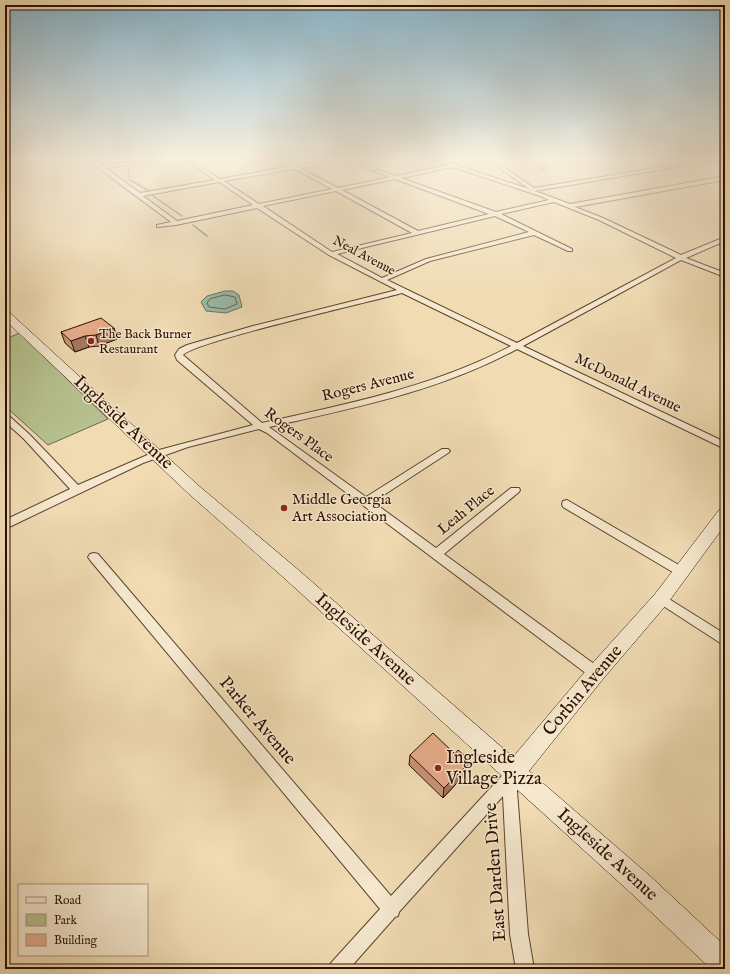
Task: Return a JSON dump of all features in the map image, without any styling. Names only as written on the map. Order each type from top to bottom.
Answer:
[{"type":"street","points":[[151,204],[176,223]]},
{"type":"street","points":[[364,204],[417,233]]},
{"type":"street","points":[[466,204],[495,215],[570,250]]},
{"type":"street","points":[[331,254],[536,204]]},
{"type":"street","points":[[564,204],[615,225],[680,258],[725,275]]},
{"type":"street","points":[[568,206],[577,204]]},
{"type":"street","points":[[159,226],[256,205]]},
{"type":"street","name":"Neal Avenue","points":[[256,205],[331,254],[403,291],[518,346]]},
{"type":"street","points":[[382,280],[428,260],[534,233]]},
{"type":"street","name":"Rogers Avenue","points":[[5,525],[155,454],[260,426],[432,384],[485,363],[680,258],[725,239]]},
{"type":"street","name":"Rogers Place","points":[[403,291],[256,328],[190,347],[182,351],[179,355],[183,361],[260,426],[596,673]]},
{"type":"street","name":"Ingleside Avenue","points":[[5,314],[81,383],[155,454],[641,885],[725,964]]},
{"type":"street","name":"McDonald Avenue","points":[[518,346],[725,446]]},
{"type":"street","points":[[6,419],[77,490]]},
{"type":"street","points":[[365,503],[445,451]]},
{"type":"street","name":"Leah Place","points":[[436,554],[515,490]]},
{"type":"street","points":[[567,504],[680,572]]},
{"type":"street","name":"Corbin Avenue","points":[[337,969],[392,910],[514,773],[660,598],[725,514]]},
{"type":"street","name":"Parker Avenue","points":[[94,557],[392,910]]},
{"type":"street","points":[[660,598],[725,641]]},
{"type":"street","name":"East Darden Drive","points":[[514,773],[510,791],[519,934],[524,969]]},
{"type":"green space","points":[[20,333],[108,419],[48,445],[5,406],[5,339]]},
{"type":"water","points":[[225,291],[233,291],[239,295],[242,307],[226,313],[206,311],[201,302],[207,296]]},
{"type":"building","points":[[101,318],[114,328],[96,335],[85,336],[71,341],[61,332]]},
{"type":"building","name":"Ingleside Village Pizza","points":[[433,733],[455,754],[458,750],[471,761],[444,788],[410,755]]},
{"type":"waterway","points":[[165,204],[182,216]]},
{"type":"waterway","points":[[193,225],[207,236]]},
{"type":"place","name":"The Back Burner Restaurant","points":[[91,341]]},
{"type":"place","name":"Middle Georgia Art Association","points":[[284,508]]},
{"type":"place","name":"Ingleside Village Pizza","points":[[438,768]]}]
